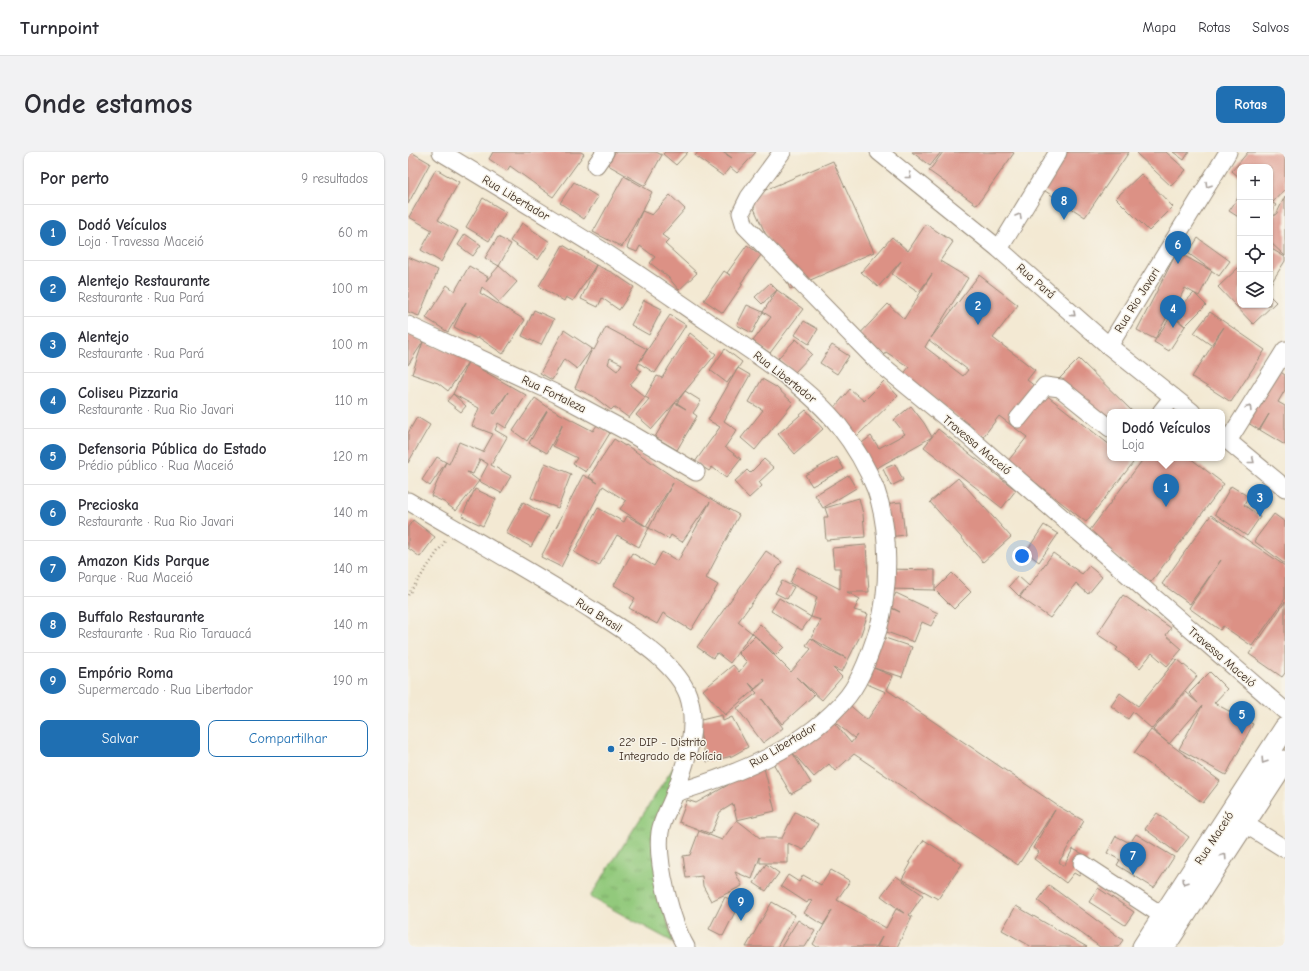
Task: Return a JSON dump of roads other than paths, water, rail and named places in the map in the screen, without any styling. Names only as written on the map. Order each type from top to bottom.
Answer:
[{"type":"main road","name":"Rua Maceió","points":[[1143,947],[1285,728]]},
{"type":"main road","name":"Rua Maceió","points":[[1164,947],[1285,761]]},
{"type":"street","name":"Rua Libertador","points":[[441,152],[602,250],[749,349],[814,398],[839,425],[861,457],[876,490],[883,519],[887,569],[883,613],[870,655],[848,695],[815,729],[784,747],[726,777],[675,793]]},
{"type":"street","name":"Travessa Maceió","points":[[782,152],[749,197],[741,213],[745,226],[878,362],[961,430],[1285,711]]},
{"type":"street","points":[[999,249],[1058,152]]},
{"type":"street","name":"Rua Rio Javari","points":[[1109,346],[1228,152]]},
{"type":"street","name":"Rua Pará","points":[[883,153],[999,249],[1109,346],[1188,409]]},
{"type":"street","name":"Rua Fortaleza","points":[[408,325],[557,394],[628,432],[696,472]]},
{"type":"street","points":[[1285,350],[1225,439],[1285,488]]},
{"type":"street","points":[[1018,419],[1045,386],[1060,388],[1107,426]]},
{"type":"street","points":[[1163,409],[1173,397]]},
{"type":"street","name":"Rua Brasil","points":[[408,501],[548,583],[614,624],[659,657],[676,674],[688,694],[693,716],[691,740],[675,793]]},
{"type":"street","points":[[675,793],[665,815],[660,832],[661,867],[675,920],[686,947]]},
{"type":"street","points":[[1245,824],[1285,849]]},
{"type":"street","points":[[1082,863],[1163,916]]},
{"type":"place","name":"Buffalo Restaurante","points":[[1064,220]]},
{"type":"place","name":"Precioska","points":[[1178,264]]},
{"type":"place","name":"Alentejo Restaurante","points":[[978,325]]},
{"type":"place","name":"Coliseu Pizzaria","points":[[1173,328]]},
{"type":"place","name":"Dodó Veículos","points":[[1166,507]]},
{"type":"place","name":"Alentejo","points":[[1260,517]]},
{"type":"place","name":"Defensoria Pública do Estado","points":[[1242,734]]},
{"type":"place","name":"22º DIP - Distrito Integrado de Polícia","points":[[611,749]]},
{"type":"place","name":"Amazon Kids Parque","points":[[1133,875]]},
{"type":"place","name":"Empório Roma","points":[[741,921]]}]
